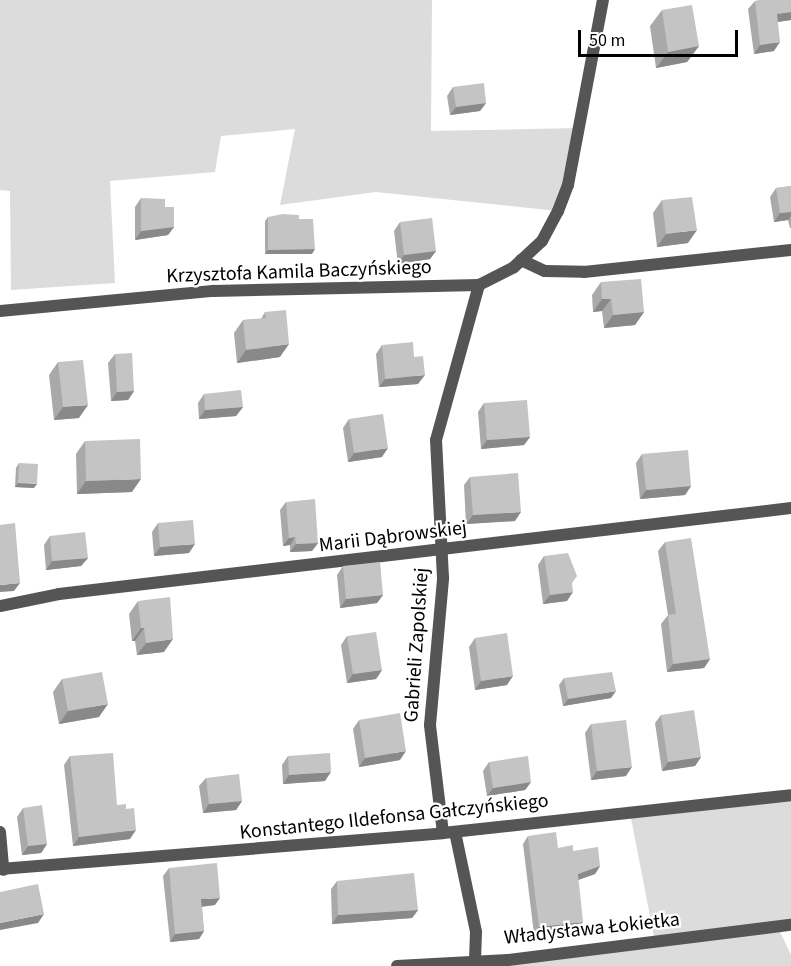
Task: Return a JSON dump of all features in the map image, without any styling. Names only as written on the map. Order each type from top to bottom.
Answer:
[{"type":"street","name":"Krzysztofa Kamila Baczyńskiego","points":[[0,311],[213,291],[479,285],[521,260],[542,241],[568,184],[603,0]]},
{"type":"street","points":[[521,260],[545,271],[584,272],[791,250]]},
{"type":"street","name":"Gabrieli Zapolskiej","points":[[475,962],[476,932],[449,832],[430,724],[443,578],[436,440],[479,285]]},
{"type":"street","name":"Marii Dąbrowskiej","points":[[0,606],[59,594],[442,551],[791,508]]},
{"type":"street","name":"Konstantego Ildefonsa Gałczyńskiego","points":[[1,869],[449,832],[791,795]]},
{"type":"street","points":[[0,832],[1,869]]},
{"type":"street","name":"Władysława Łokietka","points":[[397,966],[508,960],[791,925]]},
{"type":"shaded area","points":[[0,0],[432,0],[431,131],[578,128],[558,211],[376,192],[280,205],[295,129],[221,136],[215,172],[110,181],[115,283],[11,290],[10,191],[0,190]]},
{"type":"shaded area","points":[[791,795],[791,925],[778,927],[791,955],[791,966],[497,966],[655,942],[630,813]]},
{"type":"building","points":[[791,0],[791,12],[777,14],[780,42],[760,45],[755,1]]},
{"type":"building","points":[[692,5],[699,46],[668,52],[662,10]]},
{"type":"building","points":[[484,83],[486,103],[456,107],[453,87]]},
{"type":"building","points":[[791,186],[791,212],[780,213],[776,188]]},
{"type":"building","points":[[692,197],[697,230],[666,234],[662,200]]},
{"type":"building","points":[[141,198],[165,199],[165,207],[174,207],[174,227],[141,231]]},
{"type":"building","points":[[283,214],[299,215],[299,219],[313,219],[315,249],[268,250],[268,217]]},
{"type":"building","points":[[432,218],[436,251],[404,255],[400,222]]},
{"type":"building","points":[[641,279],[644,312],[613,315],[611,299],[602,299],[601,282]]},
{"type":"building","points":[[286,310],[289,344],[246,350],[243,320],[266,318],[265,312]]},
{"type":"building","points":[[413,342],[414,357],[423,356],[425,375],[385,379],[382,345]]},
{"type":"building","points":[[132,353],[134,391],[117,392],[115,354]]},
{"type":"building","points":[[83,360],[88,405],[63,407],[58,362]]},
{"type":"building","points":[[241,390],[243,407],[205,410],[204,394]]},
{"type":"building","points":[[527,400],[530,437],[487,440],[484,403]]},
{"type":"building","points":[[383,414],[388,448],[354,453],[349,419]]},
{"type":"building","points":[[140,439],[141,479],[86,481],[85,441]]},
{"type":"building","points":[[688,450],[691,486],[646,490],[642,454]]},
{"type":"building","points":[[19,463],[38,464],[37,484],[18,483]]},
{"type":"building","points":[[518,473],[521,512],[473,515],[470,477]]},
{"type":"building","points":[[315,499],[318,543],[296,544],[295,537],[289,538],[286,502]]},
{"type":"building","points":[[193,520],[195,544],[160,547],[158,523]]},
{"type":"building","points":[[15,523],[20,583],[0,585],[0,525]]},
{"type":"building","points":[[85,532],[88,558],[52,561],[50,536]]},
{"type":"building","points":[[691,538],[710,659],[673,664],[668,615],[676,614],[665,542]]},
{"type":"building","points":[[568,553],[577,576],[572,583],[573,592],[550,595],[544,556]]},
{"type":"building","points":[[380,562],[383,595],[346,599],[343,566]]},
{"type":"building","points":[[170,597],[173,639],[146,643],[144,628],[141,628],[138,601]]},
{"type":"building","points":[[376,632],[382,670],[353,674],[347,636]]},
{"type":"building","points":[[507,633],[513,676],[481,681],[475,638]]},
{"type":"building","points":[[102,672],[108,704],[68,711],[62,679]]},
{"type":"building","points":[[612,672],[616,691],[568,699],[564,678]]},
{"type":"building","points":[[694,710],[701,757],[668,762],[661,715]]},
{"type":"building","points":[[400,713],[406,751],[365,758],[359,720]]},
{"type":"building","points":[[626,720],[632,767],[597,771],[591,724]]},
{"type":"building","points":[[113,753],[117,805],[126,804],[126,809],[134,808],[136,830],[79,837],[70,756]]},
{"type":"building","points":[[330,753],[331,772],[289,775],[288,756]]},
{"type":"building","points":[[528,756],[531,782],[493,788],[489,762]]},
{"type":"building","points":[[239,774],[242,801],[209,804],[206,778]]},
{"type":"building","points":[[42,805],[47,844],[28,846],[23,808]]},
{"type":"building","points":[[556,832],[558,848],[573,845],[573,851],[598,847],[600,866],[578,874],[583,922],[539,927],[528,836]]},
{"type":"building","points":[[217,863],[220,898],[201,899],[204,931],[175,934],[169,868]]},
{"type":"building","points":[[414,873],[418,910],[338,915],[337,881]]},
{"type":"building","points":[[38,884],[44,914],[0,923],[0,892]]}]
